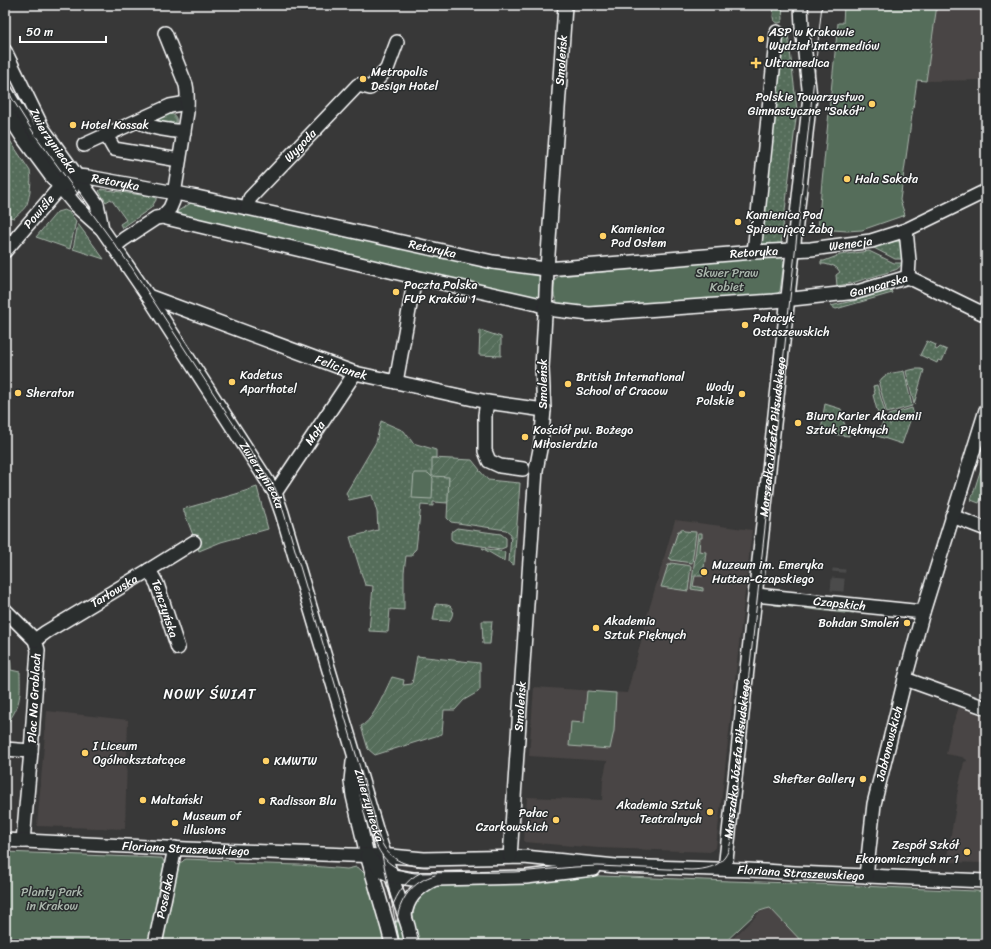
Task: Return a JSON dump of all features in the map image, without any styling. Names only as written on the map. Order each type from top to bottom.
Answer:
[{"type":"street","name":"Marszałka Józefa Piłsudskiego","points":[[725,869],[810,97],[801,5]]},
{"type":"street","name":"Smoleńsk","points":[[510,857],[535,478],[541,444],[544,410],[542,368],[547,269],[565,6]]},
{"type":"street","points":[[754,252],[777,32]]},
{"type":"street","points":[[162,217],[170,208],[175,193],[187,103],[186,85],[165,33]]},
{"type":"street","name":"Wygoda","points":[[247,208],[250,198],[358,85],[370,88],[387,70],[397,42]]},
{"type":"street","name":"Zwierzyniecka","points":[[5,51],[68,182],[79,210],[102,229],[148,296],[275,494],[282,513],[377,832],[405,916],[412,944]]},
{"type":"street","points":[[5,90],[33,136],[68,182]]},
{"type":"street","points":[[84,145],[170,106],[187,103]]},
{"type":"street","name":"Zwierzyniecka","points":[[5,110],[37,159],[96,204],[102,229]]},
{"type":"street","points":[[138,121],[153,127],[184,132]]},
{"type":"street","points":[[106,135],[114,149],[179,160]]},
{"type":"street","name":"Retoryka","points":[[68,182],[88,177],[247,208],[493,262],[547,269],[793,250]]},
{"type":"street","name":"Powiśle","points":[[7,247],[68,182]]},
{"type":"street","name":"Wenecja","points":[[793,250],[871,241],[906,230],[986,191]]},
{"type":"street","points":[[114,247],[156,218],[162,217],[415,277],[529,302],[556,310],[589,314],[788,300]]},
{"type":"street","points":[[906,230],[909,261],[908,277]]},
{"type":"street","points":[[396,382],[415,277]]},
{"type":"street","name":"Garncarska","points":[[788,300],[858,292],[908,277],[986,315]]},
{"type":"street","name":"Felicjanek","points":[[148,296],[355,373],[487,402],[544,410]]},
{"type":"street","name":"Mała","points":[[275,494],[355,373]]},
{"type":"street","points":[[487,402],[485,415],[485,451],[489,461],[500,466],[523,469]]},
{"type":"street","name":"Jabłonowskich","points":[[866,876],[874,804],[905,679],[923,612],[986,410]]},
{"type":"street","points":[[952,516],[986,529]]},
{"type":"street","name":"Tarłowska","points":[[35,640],[194,542]]},
{"type":"street","name":"Tenczyńska","points":[[149,570],[157,584],[178,648]]},
{"type":"street","name":"Czapskich","points":[[756,595],[923,612]]},
{"type":"street","name":"Plac Na Groblach","points":[[5,610],[35,640],[38,650],[31,751],[22,842]]},
{"type":"street","points":[[905,679],[986,708]]},
{"type":"street","name":"Plac Na Groblach","points":[[5,749],[31,751]]},
{"type":"street","name":"Zwierzyniecka","points":[[354,754],[351,782],[353,796],[367,855],[392,944]]},
{"type":"street","name":"Floriana Straszewskiego","points":[[5,840],[22,842],[367,855],[424,859],[524,857],[616,866],[725,869],[986,881]]},
{"type":"street","name":"Poselska","points":[[155,944],[175,848]]},
{"type":"street","name":"Floriana Straszewskiego","points":[[367,855],[382,871],[392,876],[413,879],[526,877],[616,866]]},
{"type":"street","points":[[405,916],[408,903],[414,894],[422,886],[436,879]]},
{"type":"shaded area","points":[[937,5],[986,5],[986,80],[926,81]]},
{"type":"shaded area","points":[[675,520],[752,530],[716,847],[710,852],[599,848],[524,842],[527,797],[602,800],[603,780],[607,761],[529,756],[534,687],[627,693],[642,638],[641,637]]},
{"type":"shaded area","points":[[959,707],[986,717],[986,863],[946,862],[957,795],[964,762],[967,761],[962,757],[946,754],[951,729]]},
{"type":"shaded area","name":"I Liceum Ogólnokształcące","points":[[47,711],[128,720],[125,829],[37,826]]},
{"type":"shaded area","points":[[770,908],[805,944],[727,944],[759,913]]},
{"type":"green space","points":[[774,5],[782,5],[782,22],[778,23],[774,21]]},
{"type":"green space","name":"Polskie Towarzystwo Gimnastyczne \"Sokół\"","points":[[844,5],[937,5],[926,81],[917,80],[900,200],[905,215],[862,230],[847,231],[818,229],[838,23],[843,23]]},
{"type":"green space","points":[[777,32],[788,34],[797,110],[781,244],[754,244]]},
{"type":"green space","points":[[168,114],[174,115],[176,118],[176,123],[173,126],[151,121]]},
{"type":"green space","points":[[5,133],[31,174],[27,204],[14,218],[5,216]]},
{"type":"green space","points":[[101,189],[154,197],[156,200],[151,208],[122,228],[120,224],[126,220],[111,199],[106,202],[99,191]]},
{"type":"green space","points":[[191,203],[502,270],[538,274],[541,277],[540,295],[538,298],[535,298],[176,214],[178,211]]},
{"type":"green space","points":[[64,210],[69,212],[76,221],[70,249],[36,237],[57,212]]},
{"type":"green space","points":[[78,224],[104,259],[73,249]]},
{"type":"green space","points":[[899,241],[900,243],[902,259],[895,259],[872,247]]},
{"type":"green space","points":[[869,251],[894,263],[902,263],[899,268],[895,270],[837,286],[836,275],[840,272],[832,265],[821,264],[821,261],[840,255]]},
{"type":"green space","name":"Skwer Praw Kobiet","points":[[775,256],[781,257],[784,262],[780,291],[777,294],[603,309],[559,304],[554,296],[555,279],[559,276]]},
{"type":"green space","points":[[891,290],[892,293],[836,309],[830,306],[853,301]]},
{"type":"green space","points":[[480,330],[501,337],[501,356],[479,355]]},
{"type":"green space","points":[[927,341],[936,345],[936,350],[940,347],[947,350],[942,361],[938,360],[937,363],[920,355]]},
{"type":"green space","points":[[915,369],[924,370],[914,404],[906,371]]},
{"type":"green space","points":[[904,371],[912,406],[887,413],[879,384],[880,380],[889,374]]},
{"type":"green space","points":[[877,385],[885,412],[878,414],[873,395],[875,394],[873,386]]},
{"type":"green space","points":[[825,404],[841,409],[843,418],[823,415]]},
{"type":"green space","points":[[912,408],[913,412],[902,444],[865,432],[870,430],[875,432],[879,430],[887,416],[889,424],[891,424],[888,415]]},
{"type":"green space","points":[[823,417],[843,420],[849,436],[821,433]]},
{"type":"green space","points":[[381,421],[404,431],[413,443],[436,450],[436,458],[432,458],[449,477],[448,503],[433,502],[433,506],[421,505],[416,549],[412,553],[412,556],[406,556],[404,572],[404,610],[390,609],[388,632],[369,631],[373,586],[365,585],[350,537],[378,530],[377,512],[372,495],[349,500],[346,493],[376,442]]},
{"type":"green space","points":[[986,453],[986,489],[979,503],[971,500]]},
{"type":"green space","points":[[432,458],[472,460],[480,470],[479,471],[488,480],[520,483],[514,565],[509,562],[511,534],[506,530],[451,522],[447,518],[449,477],[432,476]]},
{"type":"green space","points":[[414,473],[428,473],[433,478],[432,499],[412,498]]},
{"type":"green space","points":[[257,487],[268,529],[221,542],[199,551],[183,509]]},
{"type":"green space","points":[[457,528],[501,534],[506,538],[506,547],[501,549],[455,542],[451,539],[451,532]]},
{"type":"green space","points":[[681,529],[684,531],[696,532],[692,563],[671,560],[669,558],[678,531]]},
{"type":"green space","points":[[698,533],[702,533],[699,551],[706,552],[703,576],[695,576],[693,586],[703,588],[703,591],[691,589]]},
{"type":"green space","points":[[482,548],[505,552],[504,561]]},
{"type":"green space","points":[[671,563],[691,566],[688,591],[661,587],[668,565]]},
{"type":"green space","points":[[774,603],[853,612],[853,614],[774,605]]},
{"type":"green space","points":[[436,604],[447,605],[452,608],[452,614],[449,621],[433,620]]},
{"type":"green space","points":[[482,621],[492,621],[490,644],[483,644]]},
{"type":"green space","points":[[5,639],[10,654],[11,670],[20,672],[20,696],[15,712],[10,720],[5,724]]},
{"type":"green space","points":[[417,656],[480,663],[480,689],[478,692],[464,700],[455,710],[444,710],[442,734],[375,755],[368,749],[361,726],[370,718],[392,677],[404,680],[403,685],[412,684]]},
{"type":"green space","points":[[587,691],[616,693],[614,731],[610,749],[569,746],[571,722],[584,723]]},
{"type":"green space","name":"Planty Park in Krakow","points":[[5,852],[162,858],[164,862],[182,862],[186,859],[347,869],[356,867],[367,876],[382,923],[413,919],[416,903],[424,893],[433,886],[576,875],[976,891],[986,892],[986,944],[804,944],[770,908],[757,912],[723,944],[5,944]]},
{"type":"tunnel","points":[[837,591],[839,569]]},
{"type":"tram line","points":[[373,837],[376,845],[388,862],[400,869],[415,873],[514,872],[598,866],[691,870],[706,868],[718,864],[727,854],[731,839],[822,5]]},
{"type":"tram line","points":[[5,85],[35,135],[132,268],[275,488],[281,503],[375,818],[379,838]]},
{"type":"tram line","points":[[377,832],[384,847],[397,860],[409,865],[428,867]]},
{"type":"tram line","points":[[382,855],[400,944]]},
{"type":"tram line","points":[[392,908],[406,883],[420,873]]},
{"type":"tram line","points":[[397,922],[400,906],[408,892],[420,882],[435,875]]},
{"type":"place","name":"ASP w Krakowie Wydział Intermediów","points":[[761,39]]},
{"type":"place","name":"Ultramedica","points":[[756,63]]},
{"type":"place","name":"Metropolis Design Hotel","points":[[363,79]]},
{"type":"place","name":"Polskie Towarzystwo Gimnastyczne \"Sokół\"","points":[[872,104]]},
{"type":"place","name":"Hotel Kossak","points":[[73,125]]},
{"type":"place","name":"Hala Sokoła","points":[[847,179]]},
{"type":"place","name":"Kamienica Pod Śpiewającą Żabą","points":[[738,222]]},
{"type":"place","name":"Kamienica Pod Osłem","points":[[603,236]]},
{"type":"place","name":"Poczta Polska FUP Kraków 1","points":[[396,292]]},
{"type":"place","name":"Pałacyk Ostaszewskich","points":[[745,325]]},
{"type":"place","name":"Kadetus Aparthotel","points":[[232,382]]},
{"type":"place","name":"British International School of Cracow","points":[[568,384]]},
{"type":"place","name":"Sheraton","points":[[18,393]]},
{"type":"place","name":"Wody Polskie","points":[[742,394]]},
{"type":"place","name":"Biuro Karier Akademii Sztuk Pięknych","points":[[798,423]]},
{"type":"place","name":"Kościół pw. Bożego Miłosierdzia","points":[[525,437]]},
{"type":"place","name":"Muzeum im. Emeryka Hutten-Czapskiego","points":[[704,572]]},
{"type":"place","name":"Bohdan Smoleń","points":[[907,623]]},
{"type":"place","name":"Akademia Sztuk Pięknych","points":[[596,628]]},
{"type":"place","name":"I Liceum Ogólnokształcące","points":[[85,753]]},
{"type":"place","name":"KMWTW","points":[[266,761]]},
{"type":"place","name":"Shefter Gallery","points":[[863,779]]},
{"type":"place","name":"Maltański","points":[[143,800]]},
{"type":"place","name":"Radisson Blu","points":[[262,801]]},
{"type":"place","name":"Akademia Sztuk Teatralnych","points":[[710,812]]},
{"type":"place","name":"Pałac Czarkowskich","points":[[556,820]]},
{"type":"place","name":"Museum of illusions","points":[[175,823]]},
{"type":"place","name":"Zespół Szkół Ekonomicznych nr 1","points":[[967,852]]},
{"type":"district","name":"NOWY ŚWIAT","points":[[210,694]]}]
